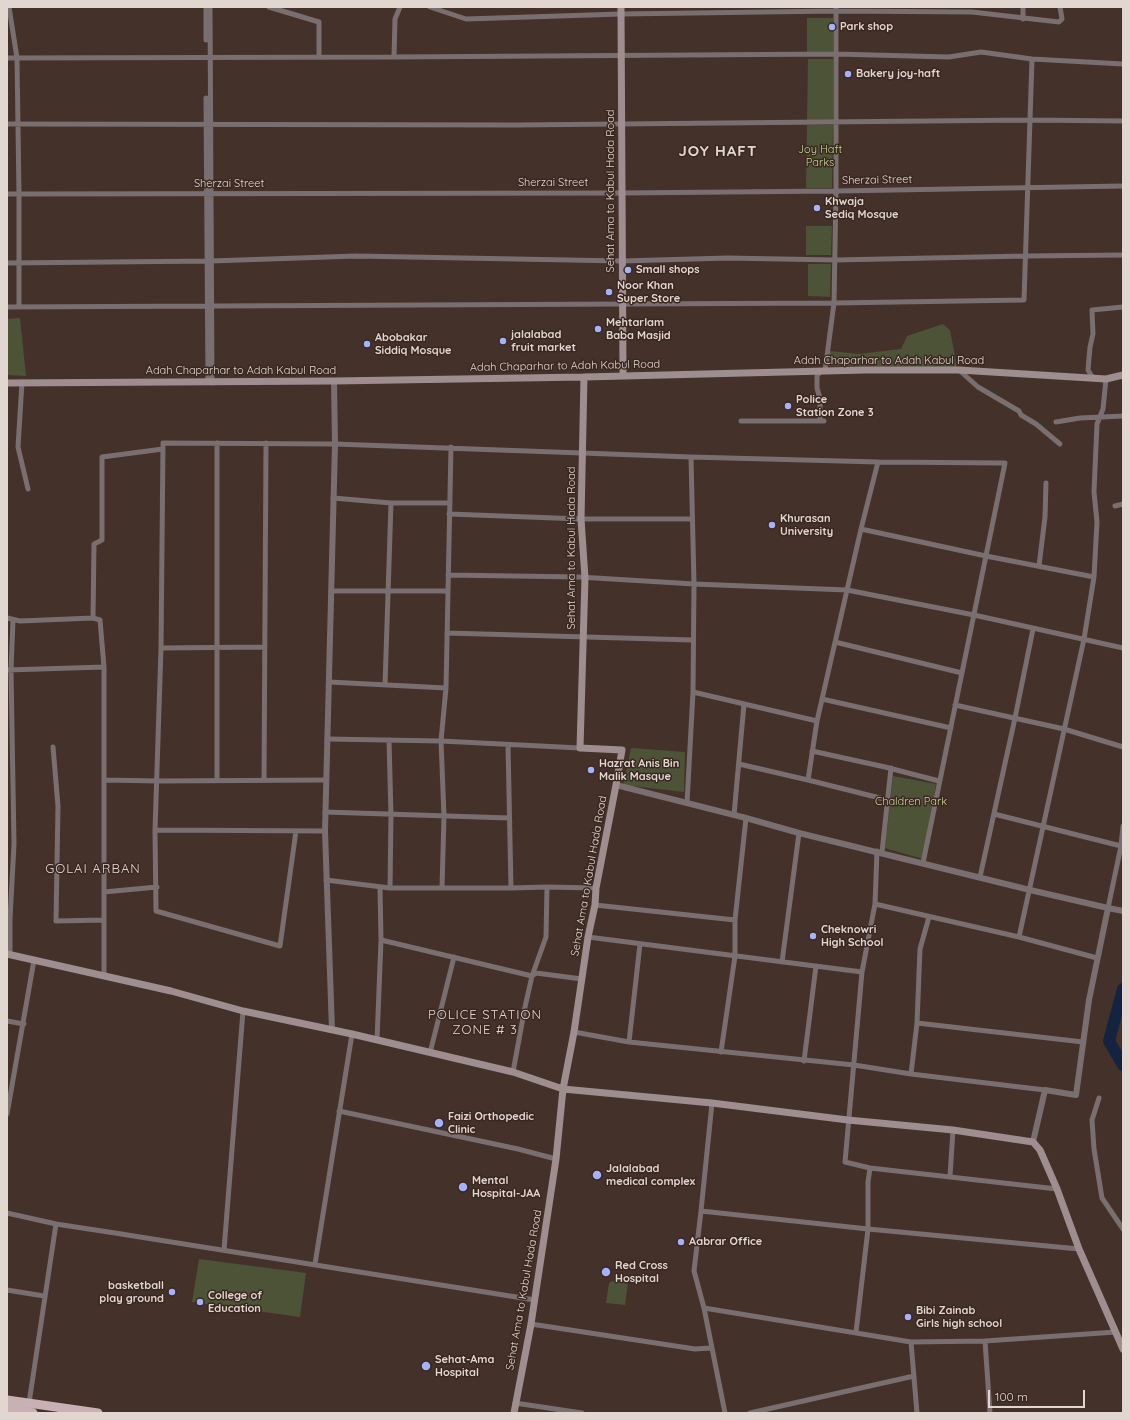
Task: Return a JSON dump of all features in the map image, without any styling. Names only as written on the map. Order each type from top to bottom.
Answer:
[{"type":"highway","points":[[7,1400],[98,1413]]},
{"type":"highway","points":[[7,1409],[33,1413]]},
{"type":"main road","name":"Sehat Ama to Kabul Hada Road","points":[[621,11],[623,376]]},
{"type":"main road","name":"Adah Chaparhar to Adah Kabul Road","points":[[7,382],[334,381],[823,371],[959,370],[1106,379],[1123,375]]},
{"type":"main road","name":"Sehat Ama to Kabul Hada Road","points":[[514,1413],[535,1300],[556,1159],[563,1089],[574,1032],[588,937],[595,905],[596,888],[622,750],[580,748],[585,578],[581,519],[584,377]]},
{"type":"main road","points":[[9,955],[171,991],[243,1011],[352,1034],[513,1072],[563,1089],[712,1103],[848,1120],[953,1130],[1034,1142],[1040,1150],[1057,1188],[1079,1249],[1123,1349]]},
{"type":"street","points":[[9,7],[17,58],[19,307]]},
{"type":"street","points":[[206,7],[208,57]]},
{"type":"street","points":[[210,7],[208,57],[210,382]]},
{"type":"street","points":[[269,7],[319,22],[319,57]]},
{"type":"street","points":[[394,57],[395,19],[400,7]]},
{"type":"street","points":[[430,7],[466,19],[621,11],[836,9],[972,10],[1058,22],[1062,19],[1060,7]]},
{"type":"street","points":[[1023,7],[1023,18]]},
{"type":"street","points":[[741,421],[822,421],[820,399],[816,388],[817,376],[823,371],[834,304],[836,191],[836,9]]},
{"type":"street","points":[[7,58],[836,54],[949,57],[981,52],[1032,59],[1123,64]]},
{"type":"street","points":[[7,307],[834,304],[1024,300],[1032,59]]},
{"type":"street","points":[[7,124],[621,124],[836,121],[1123,121]]},
{"type":"street","name":"Sherzai Street","points":[[7,194],[209,195],[622,193],[1123,186]]},
{"type":"street","points":[[7,262],[209,261],[356,256],[622,261],[727,258],[835,260],[1026,256],[1123,256]]},
{"type":"street","points":[[1093,378],[1088,370],[1093,334],[1092,310],[1123,307]]},
{"type":"street","points":[[959,370],[978,387],[1019,411],[1021,415],[1036,424],[1060,444]]},
{"type":"street","points":[[1020,937],[1084,639],[1094,577],[1097,522],[1094,492],[1098,424],[1103,409],[1106,379]]},
{"type":"street","points":[[332,1030],[325,812],[335,444],[334,381]]},
{"type":"street","points":[[22,382],[18,447],[28,489]]},
{"type":"street","points":[[1056,422],[1080,418],[1123,416]]},
{"type":"street","points":[[296,831],[280,946],[156,911],[157,887],[155,830],[158,781],[161,648],[163,443],[335,444],[451,447],[691,457],[878,462],[1005,463],[923,863]]},
{"type":"street","points":[[217,443],[217,780]]},
{"type":"street","points":[[264,780],[266,443]]},
{"type":"street","points":[[442,888],[444,816],[441,741],[446,688],[451,447]]},
{"type":"street","points":[[93,618],[94,544],[102,540],[102,457],[163,449]]},
{"type":"street","points":[[687,803],[692,692],[694,584],[691,457]]},
{"type":"street","points":[[808,780],[817,721],[878,462]]},
{"type":"street","points":[[1039,566],[1045,517],[1046,482]]},
{"type":"street","points":[[333,498],[391,503],[450,502]]},
{"type":"street","points":[[385,686],[391,503]]},
{"type":"street","points":[[1115,506],[1123,504]]},
{"type":"street","points":[[449,514],[581,519],[692,519]]},
{"type":"street","points":[[861,529],[986,556],[1094,577]]},
{"type":"street","points":[[448,575],[585,578],[847,590],[974,615],[1123,648]]},
{"type":"street","points":[[331,591],[448,591]]},
{"type":"street","points":[[7,618],[20,621],[93,618],[100,620],[104,667],[104,976]]},
{"type":"street","points":[[9,955],[14,844],[9,670],[13,620]]},
{"type":"street","points":[[980,877],[1033,629]]},
{"type":"street","points":[[447,633],[692,640]]},
{"type":"street","points":[[835,642],[962,672]]},
{"type":"street","points":[[161,648],[265,646]]},
{"type":"street","points":[[9,670],[104,667]]},
{"type":"street","points":[[329,682],[446,688]]},
{"type":"street","points":[[692,692],[817,721]]},
{"type":"street","points":[[822,699],[951,728]]},
{"type":"street","points":[[734,815],[744,704]]},
{"type":"street","points":[[956,705],[1064,729],[1123,746]]},
{"type":"street","points":[[327,739],[441,741],[580,748]]},
{"type":"street","points":[[389,740],[391,815],[390,888]]},
{"type":"street","points":[[508,745],[511,888]]},
{"type":"street","points":[[53,747],[58,806],[56,921],[104,920]]},
{"type":"street","points":[[812,751],[891,768],[939,781]]},
{"type":"street","points":[[739,764],[888,800]]},
{"type":"street","points":[[891,768],[875,904],[862,972],[845,1162],[870,1168],[1057,1188]]},
{"type":"street","points":[[105,780],[326,780]]},
{"type":"street","points":[[616,785],[799,833],[1030,890],[1123,911]]},
{"type":"street","points":[[325,812],[509,818]]},
{"type":"street","points":[[994,814],[1120,846]]},
{"type":"street","points":[[721,1052],[735,956],[735,920],[746,818]]},
{"type":"street","points":[[574,1032],[628,1042],[854,1065],[911,1074],[1076,1095],[1089,1000],[1123,826]]},
{"type":"street","points":[[155,830],[325,831]]},
{"type":"street","points":[[782,962],[799,833]]},
{"type":"street","points":[[326,880],[380,888],[596,888]]},
{"type":"street","points":[[104,892],[157,887]]},
{"type":"street","points":[[513,1072],[532,976],[546,937],[547,887]]},
{"type":"street","points":[[377,1040],[381,940],[380,888]]},
{"type":"street","points":[[875,904],[1020,937],[1097,958]]},
{"type":"street","points":[[595,905],[735,920]]},
{"type":"street","points":[[911,1074],[917,1023],[920,949],[929,917]]},
{"type":"street","points":[[588,937],[862,972]]},
{"type":"street","points":[[381,940],[532,976],[536,973],[582,979]]},
{"type":"street","points":[[628,1042],[640,944]]},
{"type":"street","points":[[430,1053],[454,957]]},
{"type":"street","points":[[7,1114],[9,1092],[24,1024],[34,960]]},
{"type":"street","points":[[804,1061],[816,966]]},
{"type":"street","points":[[224,1250],[243,1011]]},
{"type":"street","points":[[7,1021],[24,1024]]},
{"type":"street","points":[[917,1023],[1083,1042]]},
{"type":"street","points":[[315,1264],[352,1034]]},
{"type":"street","points":[[1034,1142],[1045,1090]]},
{"type":"street","points":[[1099,1098],[1092,1120],[1094,1149],[1102,1198],[1123,1229]]},
{"type":"street","points":[[712,1103],[702,1211],[694,1271],[704,1308],[725,1413]]},
{"type":"street","points":[[339,1111],[518,1149],[556,1159]]},
{"type":"street","points":[[950,1176],[953,1130]]},
{"type":"street","points":[[856,1332],[868,1229],[868,1182],[870,1168]]},
{"type":"street","points":[[702,1211],[868,1229],[1079,1249]]},
{"type":"street","points":[[7,1213],[56,1224],[535,1300]]},
{"type":"street","points":[[29,1403],[56,1224]]},
{"type":"street","points":[[7,1290],[44,1296]]},
{"type":"street","points":[[704,1308],[912,1342],[985,1341],[1116,1332]]},
{"type":"street","points":[[531,1324],[695,1349],[711,1348]]},
{"type":"street","points":[[985,1341],[990,1413]]},
{"type":"street","points":[[912,1342],[917,1413]]},
{"type":"street","points":[[750,1413],[914,1376]]},
{"type":"street","points":[[515,1403],[582,1413]]},
{"type":"green space","points":[[807,18],[833,18],[833,53],[807,53]]},
{"type":"green space","name":"Joy Haft Parks","points":[[808,59],[833,59],[833,121],[807,121]]},
{"type":"green space","name":"Joy Haft Parks","points":[[807,125],[833,125],[832,188],[806,188]]},
{"type":"green space","points":[[806,226],[832,226],[831,255],[806,255]]},
{"type":"green space","points":[[808,264],[831,264],[830,297],[808,296]]},
{"type":"green space","points":[[20,318],[26,376],[7,375],[7,319]]},
{"type":"green space","points":[[943,324],[950,330],[957,367],[829,366],[830,351],[859,354],[901,349],[907,336]]},
{"type":"green space","points":[[631,748],[685,752],[684,792],[623,785]]},
{"type":"green space","name":"Chaldren Park","points":[[893,776],[936,784],[923,859],[885,848]]},
{"type":"green space","points":[[199,1259],[306,1273],[300,1317],[192,1302]]},
{"type":"green space","points":[[612,1281],[628,1283],[625,1305],[606,1303],[609,1283]]},
{"type":"waterway","points":[[1123,989],[1109,1041],[1123,1065]]},
{"type":"place","name":"Park shop","points":[[832,27]]},
{"type":"place","name":"Bakery joy-haft","points":[[848,74]]},
{"type":"place","name":"Khwaja Sediq Mosque","points":[[817,208]]},
{"type":"place","name":"Small shops","points":[[628,270]]},
{"type":"place","name":"Noor Khan Super Store","points":[[609,292]]},
{"type":"place","name":"Mehtarlam Baba Masjid","points":[[598,329]]},
{"type":"place","name":"jalalabad fruit market","points":[[503,341]]},
{"type":"place","name":"Abobakar Siddiq Mosque","points":[[367,344]]},
{"type":"place","name":"Police Station Zone 3","points":[[788,406]]},
{"type":"place","name":"Khurasan University","points":[[772,525]]},
{"type":"place","name":"Hazrat Anis Bin Malik Masque","points":[[591,770]]},
{"type":"place","name":"Cheknowri High School","points":[[813,936]]},
{"type":"place","name":"Faizi Orthopedic Clinic","points":[[439,1123]]},
{"type":"place","name":"Jalalabad medical complex","points":[[597,1175]]},
{"type":"place","name":"Mental Hospital-JAA","points":[[463,1187]]},
{"type":"place","name":"Aabrar Office","points":[[681,1242]]},
{"type":"place","name":"Red Cross Hospital","points":[[606,1272]]},
{"type":"place","name":"basketball play ground","points":[[172,1292]]},
{"type":"place","name":"College of Education","points":[[200,1302]]},
{"type":"place","name":"Bibi Zainab Girls high school","points":[[908,1317]]},
{"type":"place","name":"Sehat-Ama Hospital","points":[[426,1366]]},
{"type":"district","name":"JOY HAFT","points":[[718,151]]},
{"type":"district","name":"GOLAI ARBAN","points":[[93,869]]},
{"type":"district","name":"POLICE STATION ZONE # 3","points":[[485,1022]]}]
